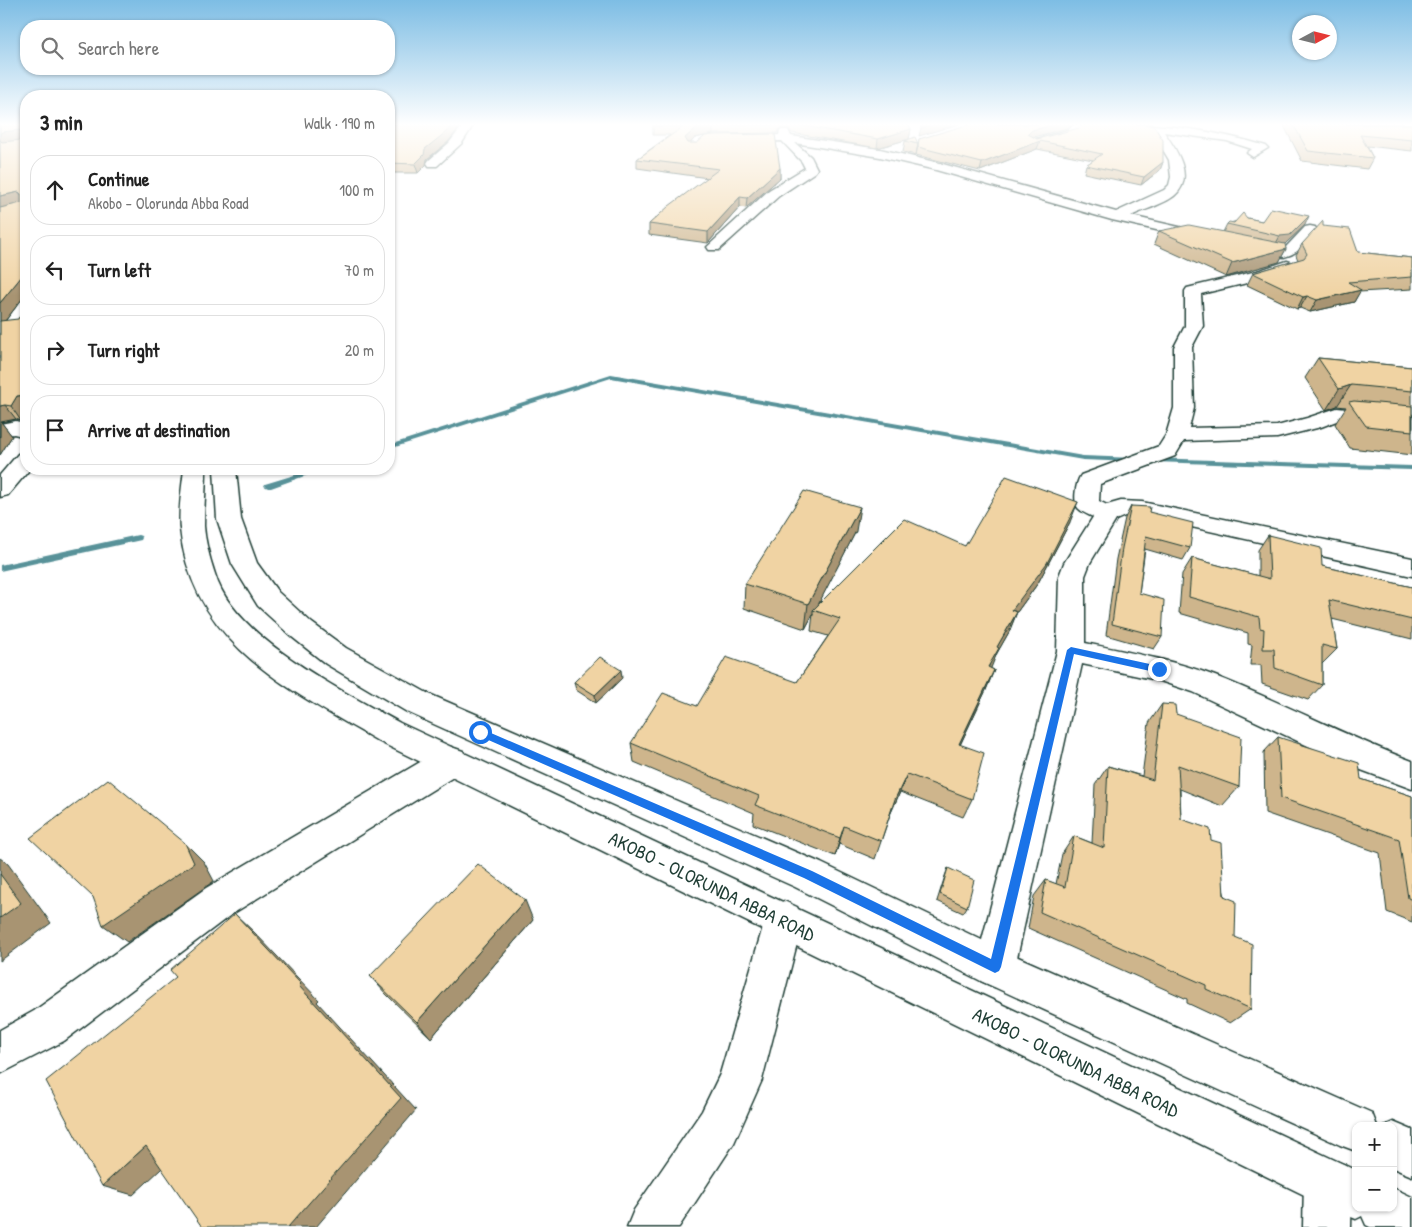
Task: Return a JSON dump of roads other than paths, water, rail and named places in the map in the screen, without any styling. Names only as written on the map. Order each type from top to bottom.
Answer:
[{"type":"street","points":[[714,247],[774,193],[792,181]]},
{"type":"street","points":[[988,181],[1117,217],[1217,240]]},
{"type":"street","points":[[1117,217],[1169,193],[1175,188],[1178,181]]},
{"type":"street","points":[[1236,244],[1284,252],[1291,250],[1310,230]]},
{"type":"street","points":[[1107,515],[1087,504],[1089,480],[1167,452],[1177,435],[1184,408],[1183,347],[1194,326],[1193,292],[1262,275],[1291,265],[1284,252]]},
{"type":"street","points":[[1177,435],[1278,432],[1314,423],[1337,414],[1412,420]]},
{"type":"street","points":[[0,430],[16,427],[20,428]]},
{"type":"street","points":[[0,490],[20,466]]},
{"type":"street","name":"AKOBO - OLORUNDA ABBA ROAD","points":[[195,475],[192,528],[202,576],[222,613],[257,649],[300,682],[390,732],[784,920],[986,1019],[1337,1202]]},
{"type":"street","points":[[226,475],[230,520],[245,564],[268,599],[302,630],[336,656],[418,704],[808,875],[995,967],[1352,1127]]},
{"type":"street","points":[[995,967],[1071,650],[1072,576],[1077,563],[1107,515],[1121,508],[1142,510],[1412,567]]},
{"type":"street","points":[[1071,650],[1159,669],[1204,684],[1364,757],[1412,775]]},
{"type":"street","points":[[0,1053],[49,1026],[219,901],[451,761]]},
{"type":"street","points":[[651,1227],[718,1127],[740,1080],[784,920]]},
{"type":"street","points":[[1397,1147],[1412,1153]]},
{"type":"street","points":[[1391,1212],[1412,1222]]},
{"type":"waterway","points":[[395,445],[611,376],[1083,458],[1134,460]]},
{"type":"waterway","points":[[1152,460],[1412,468]]},
{"type":"waterway","points":[[268,486],[302,475]]},
{"type":"waterway","points":[[0,568],[138,538]]}]
